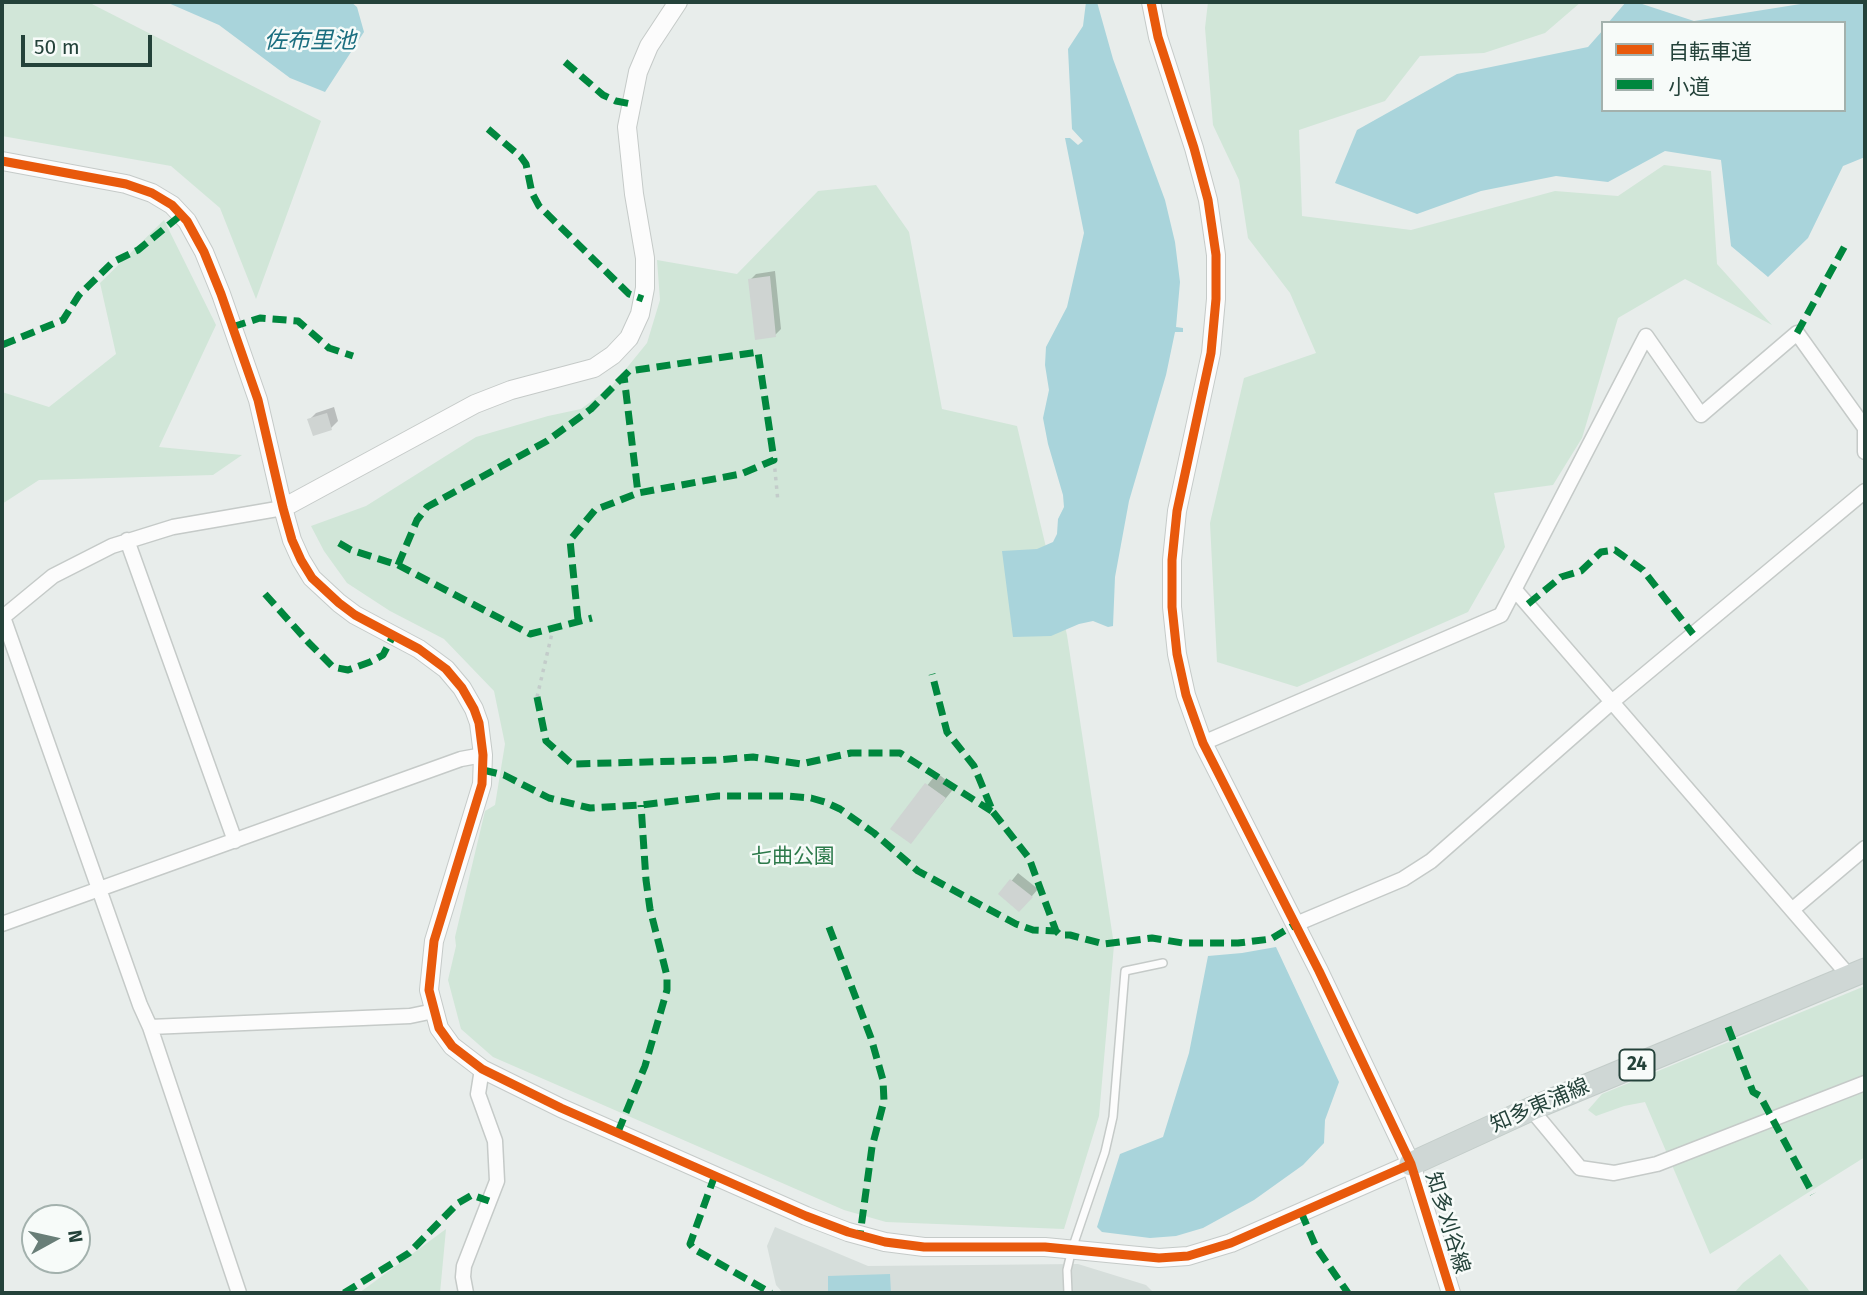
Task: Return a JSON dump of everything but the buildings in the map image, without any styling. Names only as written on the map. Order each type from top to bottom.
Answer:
[{"type":"main road","name":"知多東浦線","points":[[1411,1164],[1531,1109],[1857,974]]},
{"type":"street","points":[[240,1293],[150,1027],[2,617],[52,576],[127,540],[173,527],[283,508],[475,404],[511,390],[594,368],[613,355],[629,338],[640,314],[645,288],[645,258],[634,194],[627,127],[638,72],[649,46],[678,2]]},
{"type":"street","name":"知多刈谷線","points":[[1152,2],[1158,37],[1208,200],[1216,255],[1216,299],[1211,354],[1177,511],[1172,560],[1172,607],[1177,654],[1186,695],[1203,743],[1296,924],[1411,1164],[1451,1293]]},
{"type":"street","points":[[2,161],[126,184],[172,205],[187,221],[208,262],[258,400],[283,508],[301,560],[312,578],[326,593],[355,615],[419,649],[446,669],[474,709],[479,723],[483,755],[482,784],[434,941],[429,990],[439,1028],[452,1046],[482,1069],[561,1108],[848,1232],[886,1242],[923,1247],[1045,1247],[1159,1258],[1188,1256],[1231,1243],[1411,1164]]},
{"type":"street","points":[[1203,743],[1501,615],[1646,336],[1701,415],[1797,333],[1864,428],[1865,452]]},
{"type":"street","points":[[1296,924],[1403,879],[1431,861],[1613,701],[1865,491]]},
{"type":"street","points":[[127,540],[235,841]]},
{"type":"street","points":[[1515,590],[1793,909],[1857,974]]},
{"type":"street","points":[[2,924],[461,759],[483,755]]},
{"type":"street","points":[[1793,909],[1865,848]]},
{"type":"street","points":[[150,1027],[410,1016],[433,1011]]},
{"type":"street","points":[[466,1293],[464,1266],[497,1181],[495,1141],[478,1094],[482,1069]]},
{"type":"street","points":[[1531,1109],[1580,1168],[1614,1173],[1657,1164],[1865,1083]]},
{"type":"lane","points":[[1068,1293],[1067,1270],[1072,1249],[1105,1152],[1113,1116],[1125,971],[1163,963]]},
{"type":"path","points":[[774,460],[779,502]]},
{"type":"path","points":[[537,697],[553,629]]},
{"type":"shaded area","points":[[775,1227],[868,1266],[1078,1264],[1146,1285],[1154,1293],[783,1293],[776,1285],[767,1246]]},
{"type":"green space","points":[[2,2],[88,2],[321,121],[256,299],[220,208],[171,166],[2,136]]},
{"type":"green space","points":[[1208,2],[1581,2],[1545,33],[1484,53],[1420,56],[1385,101],[1299,130],[1302,216],[1411,230],[1555,191],[1618,196],[1664,165],[1711,171],[1717,264],[1772,325],[1685,279],[1618,318],[1582,438],[1553,485],[1494,493],[1505,547],[1468,612],[1297,687],[1217,662],[1210,523],[1244,378],[1316,353],[1290,293],[1248,238],[1239,180],[1213,125],[1205,28]]},
{"type":"green space","name":"七曲公園","points":[[876,185],[909,232],[942,409],[1017,426],[1067,635],[1114,945],[1099,1116],[1064,1229],[886,1222],[844,1210],[493,1057],[461,1029],[448,980],[456,946],[455,937],[485,811],[495,805],[505,744],[494,691],[444,639],[390,611],[347,583],[324,551],[311,526],[366,506],[476,437],[581,409],[612,386],[647,343],[660,300],[657,260],[737,274],[818,191]]},
{"type":"green space","points":[[164,220],[216,325],[159,447],[242,455],[213,475],[39,480],[2,504],[2,392],[49,407],[116,354],[100,283]]},
{"type":"green space","points":[[1865,986],[1865,1157],[1710,1254],[1645,1102],[1596,1116],[1588,1110],[1602,1094]]},
{"type":"green space","points":[[446,1229],[440,1293],[359,1293]]},
{"type":"green space","points":[[1780,1254],[1811,1293],[1734,1293],[1743,1283]]},
{"type":"water","name":"佐布里池","points":[[166,2],[351,2],[357,7],[364,32],[325,92],[290,78],[219,25]]},
{"type":"water","points":[[1086,2],[1097,2],[1113,59],[1165,200],[1175,242],[1180,282],[1176,327],[1183,328],[1183,332],[1175,332],[1166,375],[1129,501],[1115,577],[1113,626],[1108,627],[1093,621],[1051,636],[1013,637],[1002,551],[1037,549],[1053,542],[1057,534],[1058,519],[1064,507],[1043,418],[1049,390],[1045,365],[1046,347],[1067,307],[1084,233],[1065,138],[1070,138],[1078,145],[1083,141],[1072,129],[1068,49],[1083,26]]},
{"type":"water","points":[[1626,2],[1636,2],[1694,21],[1610,21]]},
{"type":"water","points":[[1813,2],[1865,2],[1865,157],[1843,166],[1808,238],[1768,277],[1731,246],[1721,160],[1665,151],[1608,182],[1556,176],[1481,191],[1417,214],[1335,183],[1357,130],[1457,74],[1588,47],[1601,32],[1601,112],[1846,112],[1846,21],[1694,21]]},
{"type":"water","points":[[1276,947],[1339,1082],[1325,1120],[1324,1143],[1303,1165],[1254,1200],[1203,1228],[1176,1236],[1150,1238],[1102,1232],[1097,1227],[1120,1154],[1163,1137],[1189,1053],[1208,956]]},
{"type":"water","points":[[890,1274],[891,1293],[828,1293],[828,1276]]},
{"type":"marked path","points":[[565,62],[603,95],[631,104]]},
{"type":"marked path","points":[[488,129],[526,164],[532,193],[539,206],[629,294],[643,299]]},
{"type":"marked path","points":[[2,345],[63,320],[79,295],[113,262],[138,250],[181,215]]},
{"type":"marked path","points":[[1797,333],[1847,242]]},
{"type":"marked path","points":[[232,327],[260,318],[298,321],[329,348],[353,356]]},
{"type":"marked path","points":[[578,620],[570,540],[595,510],[638,493],[741,474],[774,460],[758,352],[629,371],[624,376],[638,493]]},
{"type":"marked path","points":[[398,565],[417,520],[427,507],[547,441],[591,409],[624,376]]},
{"type":"marked path","points":[[339,543],[351,550],[398,565],[530,634],[592,618]]},
{"type":"marked path","points":[[1528,604],[1561,577],[1581,571],[1601,552],[1615,550],[1643,570],[1693,634]]},
{"type":"marked path","points":[[265,594],[309,643],[332,666],[338,668],[348,670],[383,655],[394,634]]},
{"type":"marked path","points":[[537,697],[546,741],[572,764],[753,757],[801,764],[851,753],[900,753],[993,812],[974,766],[947,732],[932,674]]},
{"type":"marked path","points":[[483,770],[504,775],[549,798],[590,808],[718,796],[811,798],[840,809],[874,833],[918,871],[1016,924],[1104,944],[1152,938],[1183,943],[1238,943],[1271,939],[1296,924]]},
{"type":"marked path","points":[[618,1132],[645,1066],[667,990],[667,976],[650,909],[641,805]]},
{"type":"marked path","points":[[993,812],[1029,858],[1056,931]]},
{"type":"marked path","points":[[829,927],[871,1038],[883,1080],[884,1101],[872,1147],[860,1235]]},
{"type":"marked path","points":[[1728,1027],[1753,1092],[1760,1096],[1813,1194]]},
{"type":"marked path","points":[[715,1175],[690,1244],[694,1249],[771,1293]]},
{"type":"marked path","points":[[344,1293],[409,1253],[458,1203],[472,1195],[489,1201]]},
{"type":"marked path","points":[[1301,1212],[1316,1247],[1348,1293]]},
{"type":"cycle path","points":[[1151,2],[1158,37],[1208,200],[1216,255],[1216,299],[1211,353],[1177,511],[1172,560],[1172,607],[1177,654],[1186,695],[1203,743],[1319,971],[1411,1164],[1451,1293]]},
{"type":"cycle path","points":[[2,161],[126,184],[152,193],[172,205],[187,221],[204,252],[221,294],[258,400],[283,508],[301,560],[312,578],[339,603],[355,615],[419,649],[446,669],[462,688],[474,709],[479,723],[483,755],[482,784],[434,941],[429,990],[439,1028],[452,1046],[482,1069],[561,1108],[806,1216],[885,1242],[924,1247],[1045,1247],[1159,1258],[1188,1256],[1231,1243],[1411,1164]]}]
